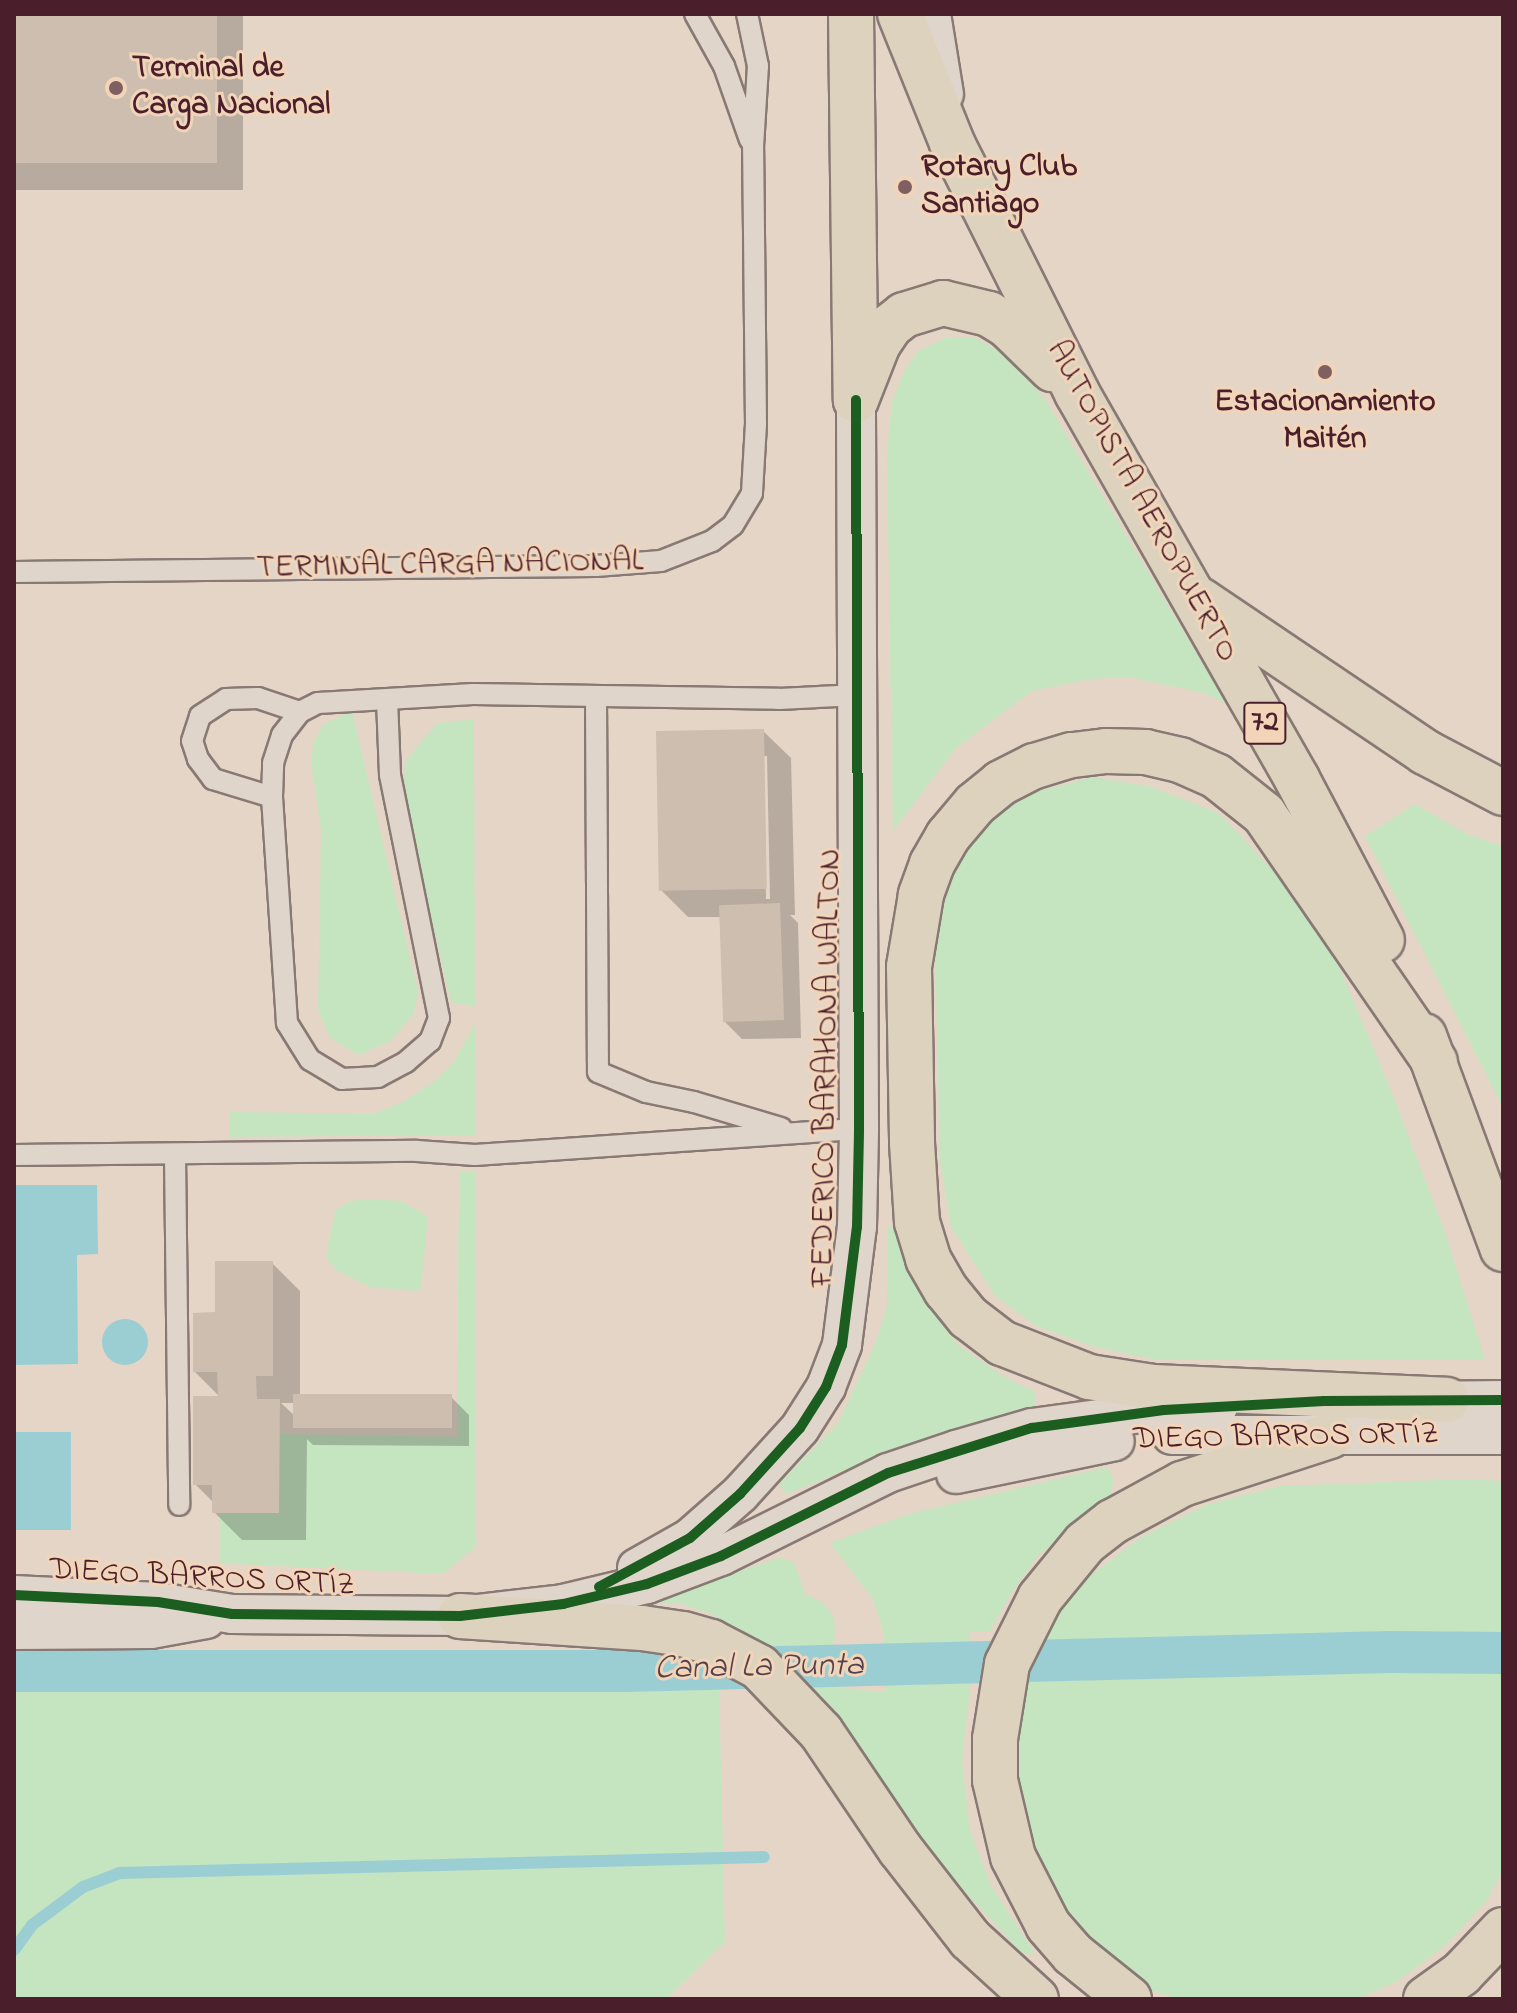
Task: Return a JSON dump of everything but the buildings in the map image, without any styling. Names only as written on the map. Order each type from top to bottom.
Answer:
[{"type":"highway","points":[[851,14],[856,400]]},
{"type":"highway","name":"AUTOPISTA AEROPUERTO","points":[[900,14],[952,143],[1077,393],[1333,842],[1383,941],[1435,1062],[1503,1249]]},
{"type":"highway","points":[[856,400],[878,344],[890,326],[904,315],[943,303],[965,306],[998,320],[1077,393]]},
{"type":"highway","points":[[1191,594],[1425,752],[1503,793]]},
{"type":"highway","points":[[1435,1062],[1264,814],[1216,776],[1180,760],[1146,752],[1106,751],[1071,755],[1034,766],[1001,783],[975,804],[948,836],[932,864],[921,895],[909,967],[912,1143],[917,1222],[928,1259],[946,1290],[975,1324],[1031,1358],[1089,1377],[1153,1387],[1447,1400]]},
{"type":"highway","points":[[1129,1999],[1073,1954],[1048,1925],[1013,1857],[995,1780],[999,1698],[1007,1664],[1021,1629],[1061,1569],[1112,1522],[1182,1484],[1277,1450],[1330,1436]]},
{"type":"highway","points":[[460,1616],[642,1628],[711,1642],[759,1667],[821,1732],[900,1849],[970,1939],[1036,1999]]},
{"type":"highway","points":[[1426,1999],[1461,1974],[1503,1930]]},
{"type":"street","points":[[931,14],[952,143]]},
{"type":"street","name":"FEDERICO BARAHONA WALTON","points":[[563,1604],[690,1538],[740,1494],[800,1428],[826,1387],[842,1345],[857,1227],[859,1129],[856,400]]},
{"type":"street","name":"DIEGO BARROS ORTÍZ","points":[[14,1595],[158,1602],[232,1614],[460,1616],[563,1604],[647,1584],[721,1556],[888,1473],[1032,1428],[1164,1410],[1324,1401],[1503,1400]]},
{"type":"street","name":"DIEGO BARROS ORTÍZ","points":[[792,1522],[939,1478],[1109,1441],[1196,1432],[1330,1436],[1503,1435]]},
{"type":"street","name":"DIEGO BARROS ORTÍZ","points":[[14,1630],[151,1629],[232,1614]]},
{"type":"lane","points":[[695,14],[724,66],[753,147]]},
{"type":"lane","points":[[747,14],[758,66],[753,147]]},
{"type":"lane","name":"TERMINAL CARGA NACIONAL","points":[[14,572],[596,566],[661,561],[712,541],[733,525],[752,493],[756,424],[753,147]]},
{"type":"lane","points":[[387,700],[390,775],[439,1018],[430,1041],[406,1062],[378,1077],[342,1079],[310,1060],[287,1023],[272,797],[273,763],[282,735],[300,712],[318,703],[473,694],[779,699],[859,695]]},
{"type":"lane","points":[[596,696],[598,1072],[646,1092],[694,1102],[791,1131]]},
{"type":"lane","points":[[272,797],[213,779],[198,759],[192,741],[200,716],[226,699],[258,698],[300,712]]},
{"type":"lane","points":[[14,1155],[417,1151],[475,1155],[791,1131],[859,1129]]},
{"type":"lane","points":[[175,1155],[179,1505]]},
{"type":"green space","points":[[974,337],[1007,356],[1046,401],[1226,703],[1204,693],[1129,677],[1090,679],[1032,691],[956,748],[893,831],[887,455],[892,402],[905,370],[918,351],[945,338]]},
{"type":"green space","points":[[352,711],[418,992],[413,1015],[389,1042],[358,1055],[330,1038],[318,1010],[321,830],[311,761],[314,741],[323,725]]},
{"type":"green space","points":[[474,719],[475,1006],[451,1002],[403,795],[406,761],[423,739],[438,723]]},
{"type":"green space","points":[[1093,777],[1152,787],[1220,814],[1277,875],[1331,948],[1388,1083],[1445,1232],[1485,1360],[1152,1359],[1095,1347],[1038,1327],[995,1296],[951,1227],[940,1160],[935,940],[944,882],[971,834],[997,811],[1027,794]]},
{"type":"green space","points":[[1415,804],[1467,834],[1503,846],[1503,1108],[1365,836]]},
{"type":"green space","points":[[475,1024],[476,1135],[229,1137],[230,1112],[374,1114],[405,1101],[439,1078],[455,1060]]},
{"type":"green space","points":[[459,1172],[476,1172],[475,1547],[443,1574],[220,1563],[220,1513],[279,1513],[280,1434],[457,1437]]},
{"type":"green space","points":[[362,1199],[402,1201],[428,1217],[421,1287],[418,1291],[370,1287],[336,1270],[326,1257],[335,1210]]},
{"type":"green space","points":[[903,1222],[923,1292],[938,1317],[958,1345],[1006,1378],[1036,1392],[1036,1409],[853,1467],[786,1494],[779,1484],[838,1423],[874,1347],[887,1307],[888,1228]]},
{"type":"green space","points":[[1107,1467],[1114,1479],[1111,1495],[1118,1498],[1072,1526],[1038,1556],[1013,1590],[990,1631],[970,1631],[971,1681],[962,1760],[970,1830],[990,1884],[1035,1954],[1022,1953],[943,1868],[814,1690],[815,1657],[769,1651],[712,1614],[681,1604],[639,1604],[779,1558],[794,1562],[805,1594],[822,1602],[833,1615],[835,1631],[830,1687],[885,1692],[884,1635],[873,1599],[830,1543],[909,1514]]},
{"type":"green space","points":[[1464,1479],[1500,1481],[1503,1492],[1503,1869],[1488,1899],[1447,1944],[1396,1982],[1356,1999],[1178,1999],[1150,1990],[1105,1962],[1064,1920],[1014,1815],[1014,1693],[1038,1636],[1082,1582],[1141,1537],[1208,1504],[1280,1486]]},
{"type":"green space","points":[[719,1682],[725,1942],[666,1999],[14,1999],[14,1692]]},
{"type":"water","points":[[14,1185],[97,1185],[98,1254],[77,1255],[78,1364],[14,1365]]},
{"type":"water","points":[[125,1319],[141,1326],[148,1342],[141,1358],[125,1365],[109,1358],[102,1342],[109,1326]]},
{"type":"water","points":[[14,1432],[71,1432],[71,1530],[14,1530]]},
{"type":"waterway","name":"Canal La Punta","points":[[14,1671],[626,1671],[1390,1652],[1503,1653]]},
{"type":"waterway","points":[[14,1950],[32,1925],[83,1887],[119,1873],[764,1857]]},
{"type":"cycle path","points":[[599,1587],[690,1538],[740,1494],[800,1428],[826,1387],[842,1345],[857,1227],[859,1129],[856,400]]},
{"type":"cycle path","points":[[14,1595],[158,1602],[232,1614],[460,1616],[563,1604],[647,1584],[721,1556],[888,1473],[1032,1428],[1164,1410],[1324,1401],[1503,1400]]},
{"type":"place","name":"Terminal de Carga Nacional","points":[[116,88]]},
{"type":"place","name":"Rotary Club Santiago","points":[[905,187]]},
{"type":"place","name":"Estacionamiento Maitén","points":[[1325,372]]}]
